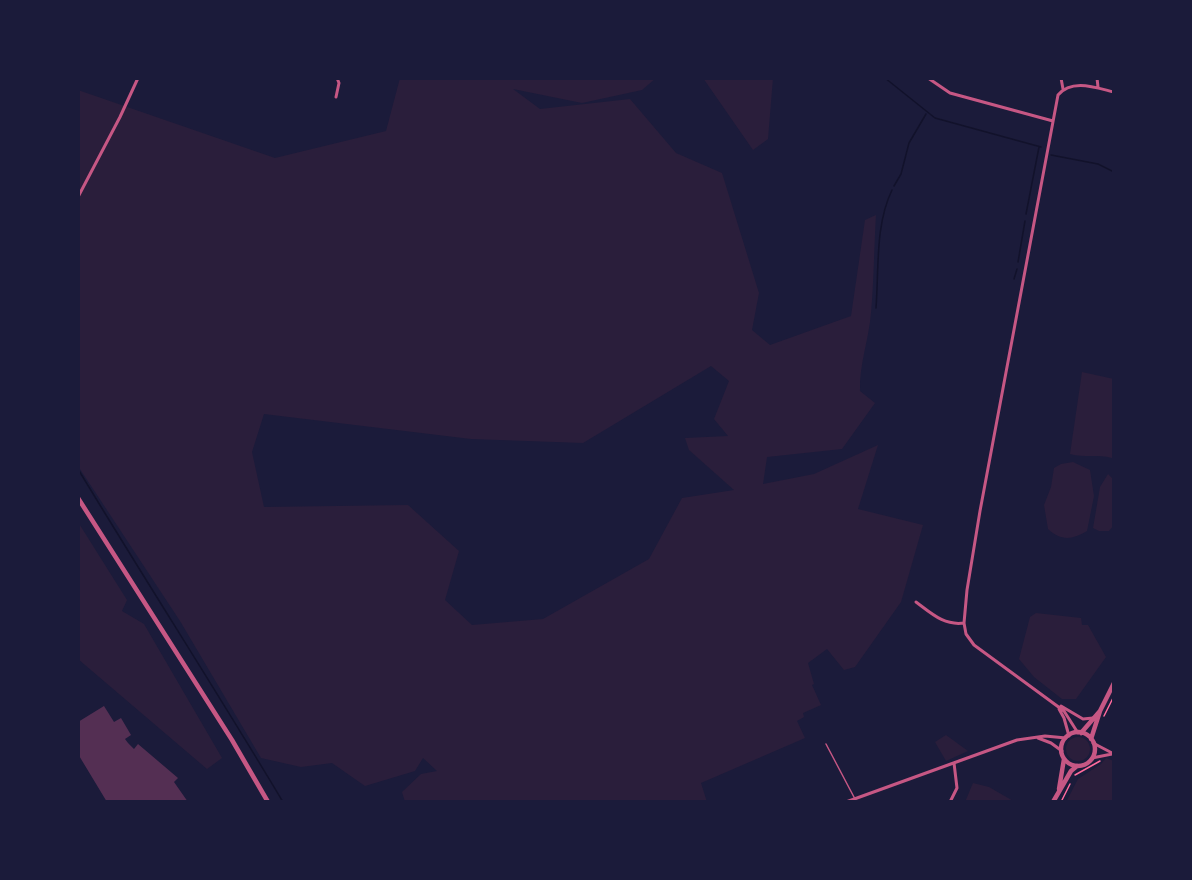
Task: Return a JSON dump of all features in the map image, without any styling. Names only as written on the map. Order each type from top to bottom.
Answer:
[{"type":"street","points":[[78,197],[138,78]]},
{"type":"street","points":[[336,97],[339,82],[337,78]]},
{"type":"street","points":[[928,78],[950,93],[1053,121]]},
{"type":"street","points":[[1061,78],[1063,89]]},
{"type":"street","points":[[1097,78],[1098,87]]},
{"type":"street","points":[[1114,92],[1098,87],[1074,86],[1063,89],[1058,95],[978,522],[964,623],[966,634],[974,645],[1056,705],[1068,715],[1080,733],[1114,754]]},
{"type":"street","points":[[78,498],[208,701],[268,802]]},
{"type":"street","points":[[916,602],[946,622],[964,623]]},
{"type":"street","points":[[1064,758],[1077,766],[1087,763],[1092,758],[1095,750],[1092,741],[1100,711],[1114,683]]},
{"type":"street","points":[[1056,705],[1083,718],[1093,718]]},
{"type":"street","points":[[1056,705],[1064,718],[1067,737],[1062,744],[1063,773],[1057,794]]},
{"type":"street","points":[[846,802],[1017,740],[1036,737],[1067,737],[1080,733],[1100,711]]},
{"type":"street","points":[[1036,737],[1051,743],[1062,751]]},
{"type":"street","points":[[1092,758],[1114,754]]},
{"type":"street","points":[[950,802],[957,788],[954,763]]},
{"type":"street","points":[[1053,802],[1077,766]]},
{"type":"lane","points":[[826,744],[855,799]]},
{"type":"path","points":[[1102,719],[1114,696]]},
{"type":"path","points":[[1061,802],[1074,776],[1100,762],[1102,757]]},
{"type":"shaded area","points":[[400,78],[656,78],[642,90],[582,103],[513,89],[540,109],[630,99],[676,153],[722,173],[759,293],[752,330],[770,345],[851,316],[865,220],[876,215],[871,313],[860,391],[875,403],[842,449],[767,457],[763,484],[814,474],[878,445],[858,509],[923,525],[901,602],[855,667],[844,670],[827,649],[808,663],[814,684],[812,685],[821,705],[803,713],[804,717],[797,721],[805,738],[701,783],[707,802],[405,802],[402,792],[421,774],[437,771],[423,758],[415,771],[365,786],[332,763],[301,767],[261,758],[180,621],[78,466],[78,90],[275,158],[386,131]],"holes":[[[711,366],[729,381],[714,419],[728,436],[685,438],[689,450],[734,490],[682,498],[649,559],[543,619],[472,625],[445,600],[459,551],[408,505],[264,507],[252,452],[264,414],[471,439],[583,443]]]},
{"type":"shaded area","points":[[703,78],[773,78],[768,139],[753,150]]},
{"type":"shaded area","points":[[1082,372],[1114,379],[1114,456],[1112,458],[1070,454]]},
{"type":"shaded area","points":[[1073,462],[1090,470],[1094,496],[1087,531],[1067,538],[1057,536],[1048,529],[1044,505],[1051,487],[1054,468]]},
{"type":"shaded area","points":[[1108,474],[1114,480],[1114,525],[1109,531],[1099,531],[1093,528],[1100,487]]},
{"type":"shaded area","points":[[78,522],[127,600],[122,611],[144,624],[222,758],[207,769],[78,659]]},
{"type":"shaded area","points":[[1036,613],[1081,618],[1082,625],[1088,625],[1106,657],[1076,699],[1062,699],[1034,677],[1019,659],[1030,617]]},
{"type":"shaded area","points":[[946,735],[968,751],[946,761],[935,742]]},
{"type":"shaded area","points":[[1078,737],[1087,740],[1090,749],[1087,758],[1078,761],[1069,758],[1066,749],[1069,740]]},
{"type":"shaded area","points":[[1106,758],[1114,761],[1114,802],[1066,802],[1078,779],[1101,764]]},
{"type":"shaded area","points":[[973,783],[989,787],[1015,802],[965,802]]},
{"type":"building","points":[[104,706],[114,722],[121,718],[131,735],[125,739],[134,749],[138,744],[178,778],[174,782],[188,802],[107,802],[78,754],[78,722]]},
{"type":"waterway","points":[[885,78],[935,118],[1041,147]]},
{"type":"waterway","points":[[894,186],[901,174],[909,143],[926,114]]},
{"type":"waterway","points":[[1026,214],[1039,147]]},
{"type":"waterway","points":[[1051,155],[1098,164],[1114,172]]},
{"type":"waterway","points":[[876,308],[880,232],[892,190]]},
{"type":"waterway","points":[[1018,262],[1025,221]]},
{"type":"waterway","points":[[1014,279],[1017,269]]},
{"type":"waterway","points":[[78,469],[283,802]]}]
